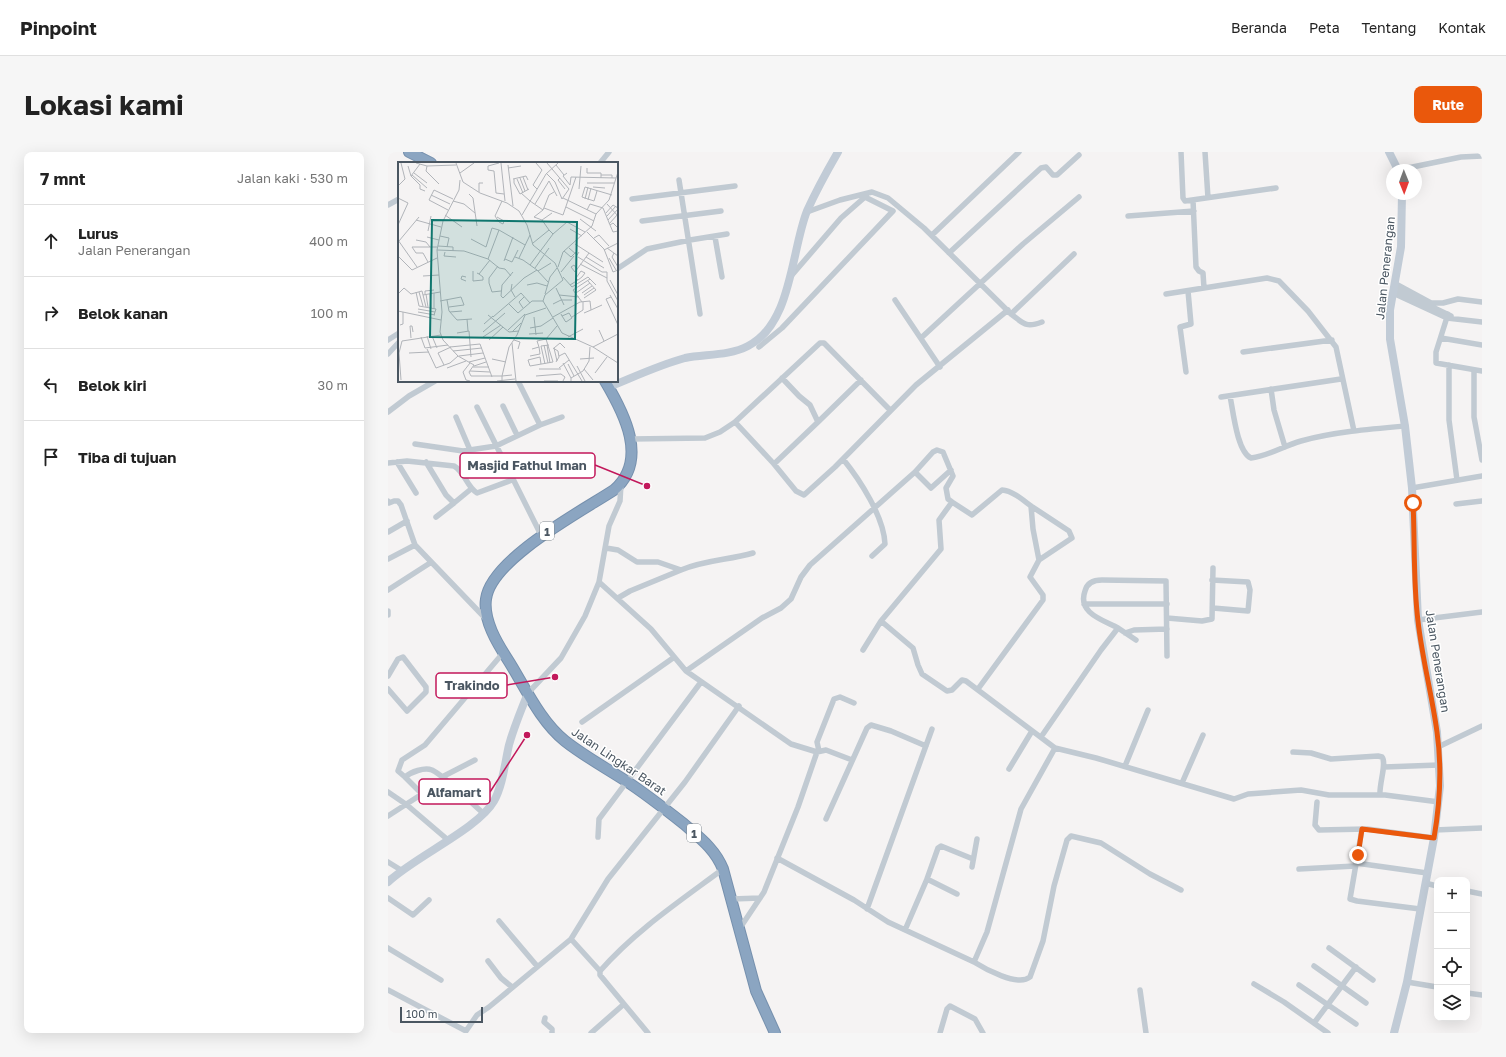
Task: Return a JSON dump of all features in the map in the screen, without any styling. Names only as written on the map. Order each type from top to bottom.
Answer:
[{"type":"highway","points":[[409,152],[429,162]]},
{"type":"highway","points":[[607,384],[623,415],[631,439],[631,462],[621,484]]},
{"type":"highway","name":"Jalan Lingkar Barat","points":[[621,484],[541,535],[494,579],[486,598],[488,620],[503,653],[549,725],[565,741],[627,781],[664,808],[705,842],[716,855],[723,869],[732,899],[759,999],[775,1033]]},
{"type":"street","points":[[601,162],[609,152]]},
{"type":"street","points":[[618,380],[684,359],[731,352],[755,342],[766,332],[783,300],[792,275],[807,212],[838,152]]},
{"type":"street","points":[[932,235],[1020,152]]},
{"type":"street","points":[[1181,152],[1183,199],[1185,201],[1276,188]]},
{"type":"street","points":[[1205,152],[1208,198]]},
{"type":"street","points":[[1389,152],[1395,164]]},
{"type":"street","points":[[949,253],[1041,168],[1046,167],[1053,175],[1057,175],[1079,155]]},
{"type":"street","points":[[1422,164],[1460,155],[1482,156]]},
{"type":"street","points":[[679,180],[690,240],[700,314]]},
{"type":"street","points":[[632,199],[735,186]]},
{"type":"street","points":[[807,212],[840,200],[872,192],[888,198],[932,235],[1010,312],[1026,325],[1034,325],[1042,322]]},
{"type":"street","points":[[792,275],[841,218],[865,196],[872,192]]},
{"type":"street","points":[[759,347],[782,328],[893,211],[865,196]]},
{"type":"street","points":[[921,338],[980,283],[1079,197]]},
{"type":"street","points":[[388,205],[398,200]]},
{"type":"street","points":[[1193,200],[1196,267],[1203,273],[1204,288]]},
{"type":"street","name":"Jalan Penerangan","points":[[1394,1033],[1407,982],[1439,802],[1438,747],[1418,620],[1412,488],[1405,426],[1390,339],[1390,310],[1401,247],[1402,200]]},
{"type":"street","points":[[642,220],[721,211]]},
{"type":"street","points":[[1128,216],[1194,211]]},
{"type":"street","points":[[618,268],[647,249],[727,234]]},
{"type":"street","points":[[716,237],[722,277]]},
{"type":"street","points":[[735,422],[796,490],[804,495],[843,459],[916,385],[1010,312],[1074,254]]},
{"type":"street","points":[[1166,294],[1267,278],[1276,279],[1298,301],[1332,340],[1339,355],[1342,379],[1354,431]]},
{"type":"street","points":[[1393,288],[1431,302],[1443,303],[1458,299],[1482,302]]},
{"type":"street","points":[[1393,288],[1447,316],[1482,322]]},
{"type":"street","points":[[1186,372],[1180,327],[1191,324],[1188,291]]},
{"type":"street","points":[[895,300],[940,367]]},
{"type":"street","points":[[1447,316],[1435,357],[1436,363],[1482,371]]},
{"type":"street","points":[[774,317],[782,328]]},
{"type":"street","points":[[388,340],[398,334]]},
{"type":"street","points":[[1441,338],[1482,345]]},
{"type":"street","points":[[1243,352],[1332,340]]},
{"type":"street","points":[[388,354],[398,343]]},
{"type":"street","points":[[631,439],[705,438],[720,432],[735,422],[817,345],[824,343],[890,410]]},
{"type":"street","points":[[1449,365],[1448,420],[1457,480]]},
{"type":"street","points":[[1474,370],[1474,417],[1482,460]]},
{"type":"street","points":[[782,378],[810,405],[818,422]]},
{"type":"street","points":[[1221,397],[1342,379]]},
{"type":"street","points":[[774,464],[861,380]]},
{"type":"street","points":[[388,412],[409,396],[433,382]]},
{"type":"street","points":[[519,383],[540,425]]},
{"type":"street","points":[[1271,389],[1275,416],[1285,447]]},
{"type":"street","points":[[1230,396],[1239,440],[1249,457],[1263,456],[1300,441],[1354,431],[1405,426]]},
{"type":"street","points":[[503,406],[517,435]]},
{"type":"street","points":[[477,407],[512,480],[541,535]]},
{"type":"street","points":[[456,417],[470,450]]},
{"type":"street","points":[[415,444],[458,450],[470,450],[496,446],[517,435],[562,417]]},
{"type":"street","points":[[686,671],[762,618],[781,608],[791,599],[801,577],[810,565],[938,450],[945,454],[952,470],[953,476],[946,488],[946,492],[952,502],[970,514],[975,514],[999,492],[1006,490],[1069,531],[1072,538],[1067,543],[1039,560],[1030,577],[1043,595],[1043,600],[978,689]]},
{"type":"street","points":[[843,459],[862,485],[874,507],[885,544],[872,556]]},
{"type":"street","points":[[398,462],[416,493]]},
{"type":"street","points":[[388,463],[426,462],[448,464],[459,468],[471,488],[477,493],[512,480]]},
{"type":"street","points":[[426,462],[446,495],[454,503]]},
{"type":"street","points":[[915,472],[931,488],[952,470]]},
{"type":"street","points":[[1412,488],[1482,476]]},
{"type":"street","points":[[388,882],[401,870],[448,840],[483,814],[494,801],[510,743],[528,693],[570,645],[585,616],[599,582],[612,517],[620,501],[621,484]]},
{"type":"street","points":[[436,517],[471,488]]},
{"type":"street","points":[[388,503],[398,501],[416,545],[430,562],[488,620]]},
{"type":"street","points":[[1456,504],[1482,501]]},
{"type":"street","points":[[863,650],[881,621],[941,549],[939,520],[952,502]]},
{"type":"street","points":[[1031,506],[1032,530],[1039,560]]},
{"type":"street","points":[[388,532],[407,521]]},
{"type":"street","points":[[389,557],[416,545]]},
{"type":"street","points":[[606,548],[618,550],[637,562],[658,562],[681,570]]},
{"type":"street","points":[[618,598],[637,588],[694,564],[732,559],[753,553]]},
{"type":"street","points":[[388,590],[430,562]]},
{"type":"street","points":[[1167,618],[1212,619],[1213,568]]},
{"type":"street","points":[[1136,640],[1118,628],[1089,613],[1084,604],[1085,589],[1094,581],[1158,579],[1166,581],[1166,656]]},
{"type":"street","points":[[1212,580],[1248,582],[1251,611],[1212,608]]},
{"type":"street","points":[[599,582],[651,629],[686,671],[701,682],[739,706],[791,744],[818,752],[826,750],[852,760]]},
{"type":"street","points":[[1084,604],[1167,604]]},
{"type":"street","points":[[1418,620],[1482,612]]},
{"type":"street","points":[[881,621],[913,648],[922,674],[947,691],[952,690],[962,680],[966,681],[1055,748],[1061,748],[1125,766],[1234,799],[1248,794],[1301,790],[1337,796],[1380,795],[1439,802]]},
{"type":"street","points":[[1041,737],[1118,628]]},
{"type":"street","points":[[1125,633],[1134,630],[1167,630]]},
{"type":"street","points":[[388,816],[420,796],[422,792],[398,771],[402,760],[425,745],[503,653]]},
{"type":"street","points":[[388,676],[398,659],[403,657],[426,687],[426,692],[407,711],[388,689]]},
{"type":"street","points":[[582,722],[674,658]]},
{"type":"street","points":[[598,837],[599,821],[701,682]]},
{"type":"street","points":[[740,928],[764,892],[818,752],[817,742],[834,699],[840,697],[854,703]]},
{"type":"street","points":[[388,990],[466,1032],[477,1014],[489,1007],[571,939],[608,879],[685,782],[739,706]]},
{"type":"street","points":[[1125,766],[1148,710]]},
{"type":"street","points":[[826,819],[867,728],[871,725],[891,731],[926,746]]},
{"type":"street","points":[[1438,747],[1482,726]]},
{"type":"street","points":[[868,909],[932,729]]},
{"type":"street","points":[[1009,769],[1032,731]]},
{"type":"street","points":[[1182,784],[1203,735]]},
{"type":"street","points":[[974,962],[987,932],[1021,809],[1055,748]]},
{"type":"street","points":[[1293,752],[1311,753],[1328,759],[1380,756],[1385,760],[1380,782],[1380,795]]},
{"type":"street","points":[[442,777],[475,760]]},
{"type":"street","points":[[1384,767],[1439,765]]},
{"type":"street","points":[[405,777],[413,772],[429,770],[442,777],[483,814]]},
{"type":"street","points":[[388,792],[407,805],[448,840]]},
{"type":"street","points":[[1317,802],[1315,825],[1319,830],[1362,829],[1434,834],[1482,828]]},
{"type":"street","points":[[1362,829],[1350,894],[1352,900],[1420,909]]},
{"type":"street","points":[[777,858],[905,930],[1000,975],[1022,980],[1030,977],[1043,941],[1054,886],[1067,840],[1071,836],[1101,843],[1150,874],[1181,890]]},
{"type":"street","points":[[972,867],[977,839]]},
{"type":"street","points":[[905,930],[927,879],[938,848],[941,846],[973,859]]},
{"type":"street","points":[[388,862],[401,870]]},
{"type":"street","points":[[1298,869],[1356,865],[1427,873]]},
{"type":"street","points":[[600,971],[626,944],[661,915],[723,869]]},
{"type":"street","points":[[927,879],[957,894]]},
{"type":"street","points":[[1425,883],[1434,885]]},
{"type":"street","points":[[1470,892],[1482,894]]},
{"type":"street","points":[[388,898],[413,915],[429,900]]},
{"type":"street","points":[[732,899],[760,898]]},
{"type":"street","points":[[499,921],[537,966]]},
{"type":"street","points":[[571,939],[600,971],[600,975],[648,1033]]},
{"type":"street","points":[[388,948],[441,980]]},
{"type":"street","points":[[1329,948],[1373,980]]},
{"type":"street","points":[[488,961],[501,978],[512,987]]},
{"type":"street","points":[[1314,966],[1366,1003]]},
{"type":"street","points":[[1314,1023],[1356,968]]},
{"type":"street","points":[[1407,982],[1434,986]]},
{"type":"street","points":[[1254,984],[1328,1033]]},
{"type":"street","points":[[1299,985],[1356,1024]]},
{"type":"street","points":[[1140,990],[1146,1033]]},
{"type":"street","points":[[1470,993],[1482,995]]},
{"type":"street","points":[[591,1033],[624,1004]]},
{"type":"street","points":[[940,1033],[947,1009],[951,1006],[975,1019],[983,1033]]},
{"type":"street","points":[[545,1018],[544,1022],[552,1029],[552,1033]]},
{"type":"place","name":"Masjid Fathul Iman","points":[[647,486]]},
{"type":"place","name":"Trakindo","points":[[555,677]]},
{"type":"place","name":"Alfamart","points":[[527,735]]},
{"type":"route","points":[[1358,855],[1362,829],[1381,830],[1434,838],[1439,802],[1440,779],[1437,732],[1418,620],[1413,503]]}]
